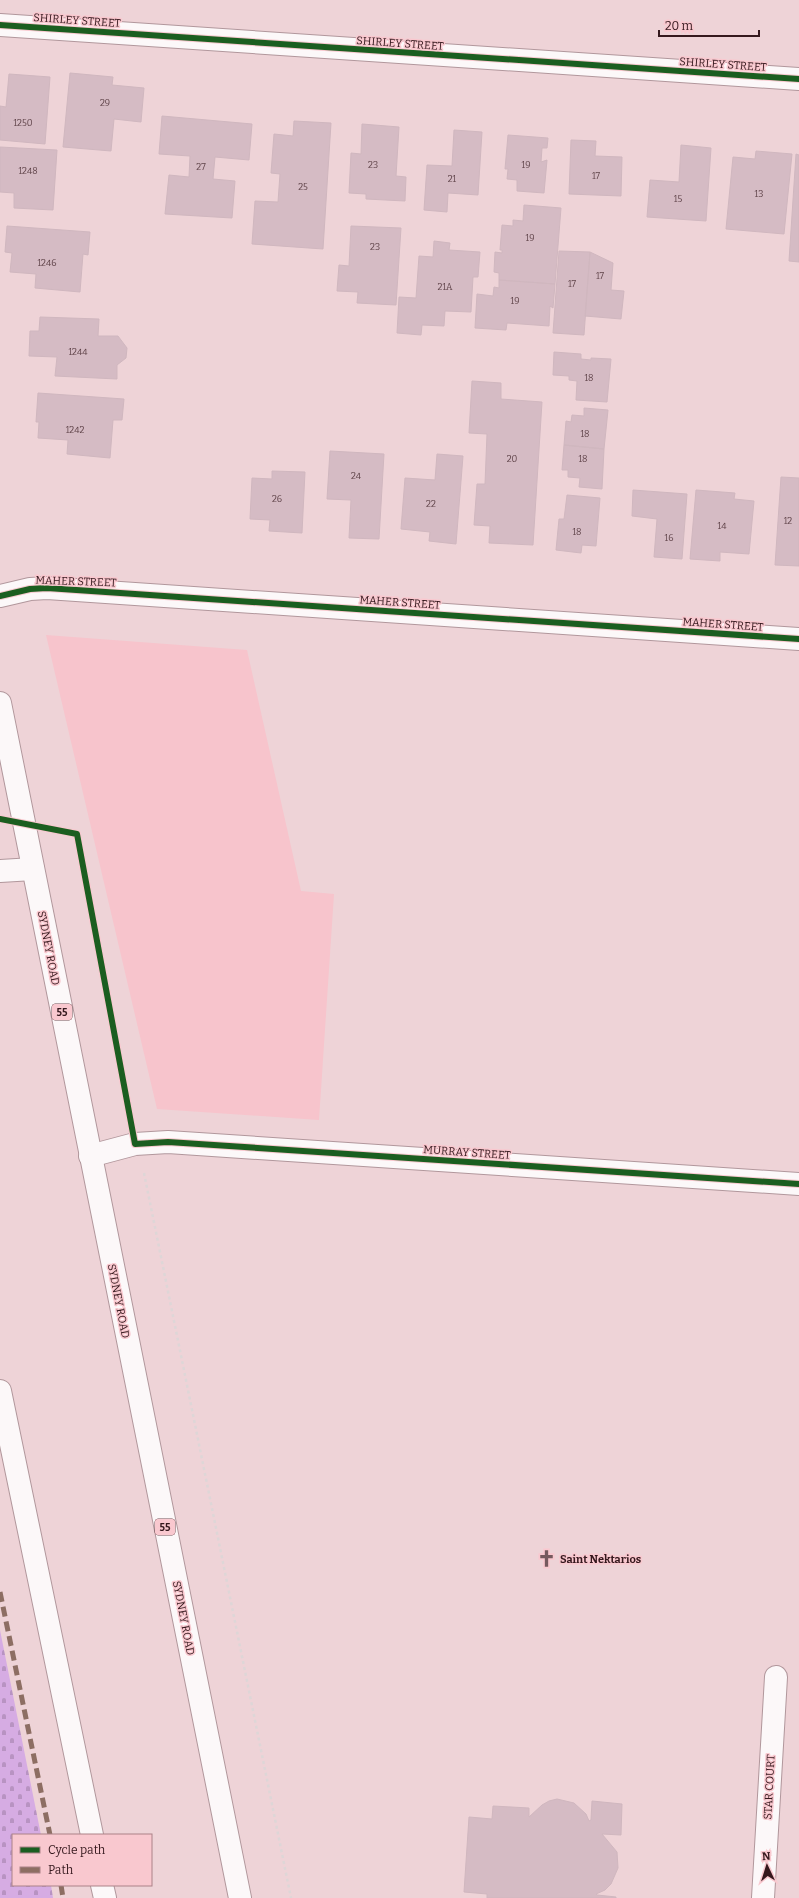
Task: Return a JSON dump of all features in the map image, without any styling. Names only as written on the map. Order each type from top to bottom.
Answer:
[{"type":"main road","name":"SHIRLEY STREET","points":[[0,25],[799,79]]},
{"type":"main road","name":"MAHER STREET","points":[[0,596],[30,589],[47,588],[799,639]]},
{"type":"main road","name":"SYDNEY ROAD","points":[[0,703],[240,1898]]},
{"type":"main road","points":[[0,871],[33,869]]},
{"type":"main road","name":"MURRAY STREET","points":[[90,1156],[135,1144],[168,1142],[799,1184]]},
{"type":"main road","points":[[0,1391],[92,1834]]},
{"type":"main road","name":"STAR COURT","points":[[763,1898],[776,1677]]},
{"type":"main road","points":[[102,1886],[105,1898]]},
{"type":"path","points":[[135,1144],[145,1176],[291,1898]]},
{"type":"shaded area","points":[[46,635],[247,650],[301,891],[334,894],[319,1120],[157,1109]]},
{"type":"green space","points":[[0,1630],[41,1834],[12,1834],[12,1886],[51,1886],[53,1898],[0,1898]]},
{"type":"building","points":[[70,73],[113,77],[112,85],[144,88],[141,122],[114,119],[111,151],[63,147]]},
{"type":"building","points":[[9,74],[50,77],[45,144],[0,140],[0,106],[6,107]]},
{"type":"building","points":[[162,116],[252,124],[249,160],[215,157],[213,179],[235,181],[232,218],[165,214],[169,175],[189,177],[190,156],[159,154]]},
{"type":"building","points":[[294,121],[331,123],[323,249],[252,244],[255,201],[278,202],[280,174],[271,173],[274,134],[293,136]]},
{"type":"building","points":[[362,124],[399,127],[396,176],[406,177],[405,201],[366,199],[366,194],[349,193],[351,153],[361,154]]},
{"type":"building","points":[[454,130],[482,132],[478,195],[448,193],[447,212],[424,210],[427,165],[452,166]]},
{"type":"building","points":[[508,135],[548,138],[547,148],[542,148],[541,162],[547,160],[544,193],[517,191],[517,180],[507,179],[508,169],[505,169]]},
{"type":"building","points":[[571,140],[596,141],[595,156],[622,157],[621,196],[569,194]]},
{"type":"building","points":[[681,145],[711,148],[706,221],[647,217],[650,180],[679,182]]},
{"type":"building","points":[[0,147],[57,150],[53,210],[14,208],[14,193],[0,192]]},
{"type":"building","points":[[756,151],[792,154],[784,234],[726,229],[733,157],[755,159]]},
{"type":"building","points":[[796,154],[799,155],[799,262],[789,261]]},
{"type":"building","points":[[524,205],[561,208],[555,284],[499,280],[499,273],[494,272],[495,252],[502,253],[502,250],[500,250],[502,225],[513,226],[513,220],[523,221]]},
{"type":"building","points":[[7,226],[90,232],[88,255],[83,254],[80,292],[35,288],[36,274],[10,272],[12,253],[5,252]]},
{"type":"building","points":[[351,226],[401,228],[396,305],[357,303],[358,292],[337,291],[339,265],[349,266]]},
{"type":"building","points":[[434,241],[450,243],[449,250],[480,252],[478,277],[473,277],[471,312],[445,311],[444,326],[422,325],[421,335],[397,333],[399,297],[416,298],[419,256],[433,257]]},
{"type":"building","points":[[559,251],[590,252],[584,335],[553,333]]},
{"type":"building","points":[[590,252],[613,263],[611,290],[624,291],[621,319],[585,316]]},
{"type":"building","points":[[499,280],[555,284],[553,308],[550,306],[549,326],[507,323],[506,330],[475,328],[477,294],[493,296],[494,287],[499,288]]},
{"type":"building","points":[[40,317],[99,319],[98,336],[118,336],[127,348],[126,358],[117,365],[117,379],[55,376],[57,357],[29,356],[30,331],[39,331]]},
{"type":"building","points":[[554,352],[581,354],[581,359],[611,359],[607,402],[576,400],[577,381],[569,380],[569,376],[553,375]]},
{"type":"building","points":[[472,381],[501,383],[501,399],[542,402],[533,545],[489,543],[490,526],[474,525],[477,484],[485,484],[487,434],[469,433]]},
{"type":"building","points":[[38,393],[124,399],[122,420],[113,420],[110,458],[67,454],[68,440],[38,438],[39,422],[36,422]]},
{"type":"building","points":[[584,408],[608,410],[604,449],[564,445],[566,421],[571,422],[572,415],[584,416]]},
{"type":"building","points":[[564,445],[604,449],[602,489],[579,487],[580,478],[568,477],[568,470],[562,470]]},
{"type":"building","points":[[330,451],[384,454],[379,539],[349,538],[351,500],[327,499]]},
{"type":"building","points":[[437,454],[463,456],[456,544],[429,541],[430,532],[401,529],[405,478],[435,480]]},
{"type":"building","points":[[272,471],[305,472],[302,533],[269,531],[270,520],[250,519],[252,478],[272,479]]},
{"type":"building","points":[[781,477],[799,478],[799,566],[775,565]]},
{"type":"building","points":[[633,490],[687,494],[682,559],[654,557],[657,519],[632,516]]},
{"type":"building","points":[[696,490],[735,493],[734,499],[754,501],[749,554],[720,552],[720,561],[690,559]]},
{"type":"building","points":[[567,495],[600,498],[596,546],[582,545],[581,553],[556,550],[559,519],[564,519]]},
{"type":"building","points":[[557,1799],[574,1803],[586,1814],[589,1821],[591,1820],[592,1801],[622,1804],[621,1835],[602,1834],[617,1852],[618,1868],[611,1884],[605,1890],[596,1894],[616,1898],[487,1898],[487,1894],[464,1892],[469,1817],[492,1819],[493,1806],[529,1808],[529,1817],[542,1805]]},
{"type":"marked path","points":[[0,1592],[50,1834]]},
{"type":"marked path","points":[[61,1886],[63,1898]]},
{"type":"cycle path","points":[[0,25],[799,79]]},
{"type":"cycle path","points":[[0,596],[30,589],[47,588],[799,639]]},
{"type":"cycle path","points":[[0,819],[77,834],[135,1144],[168,1142],[799,1184]]},
{"type":"place","name":"Saint Nektarios","points":[[547,1559]]}]
